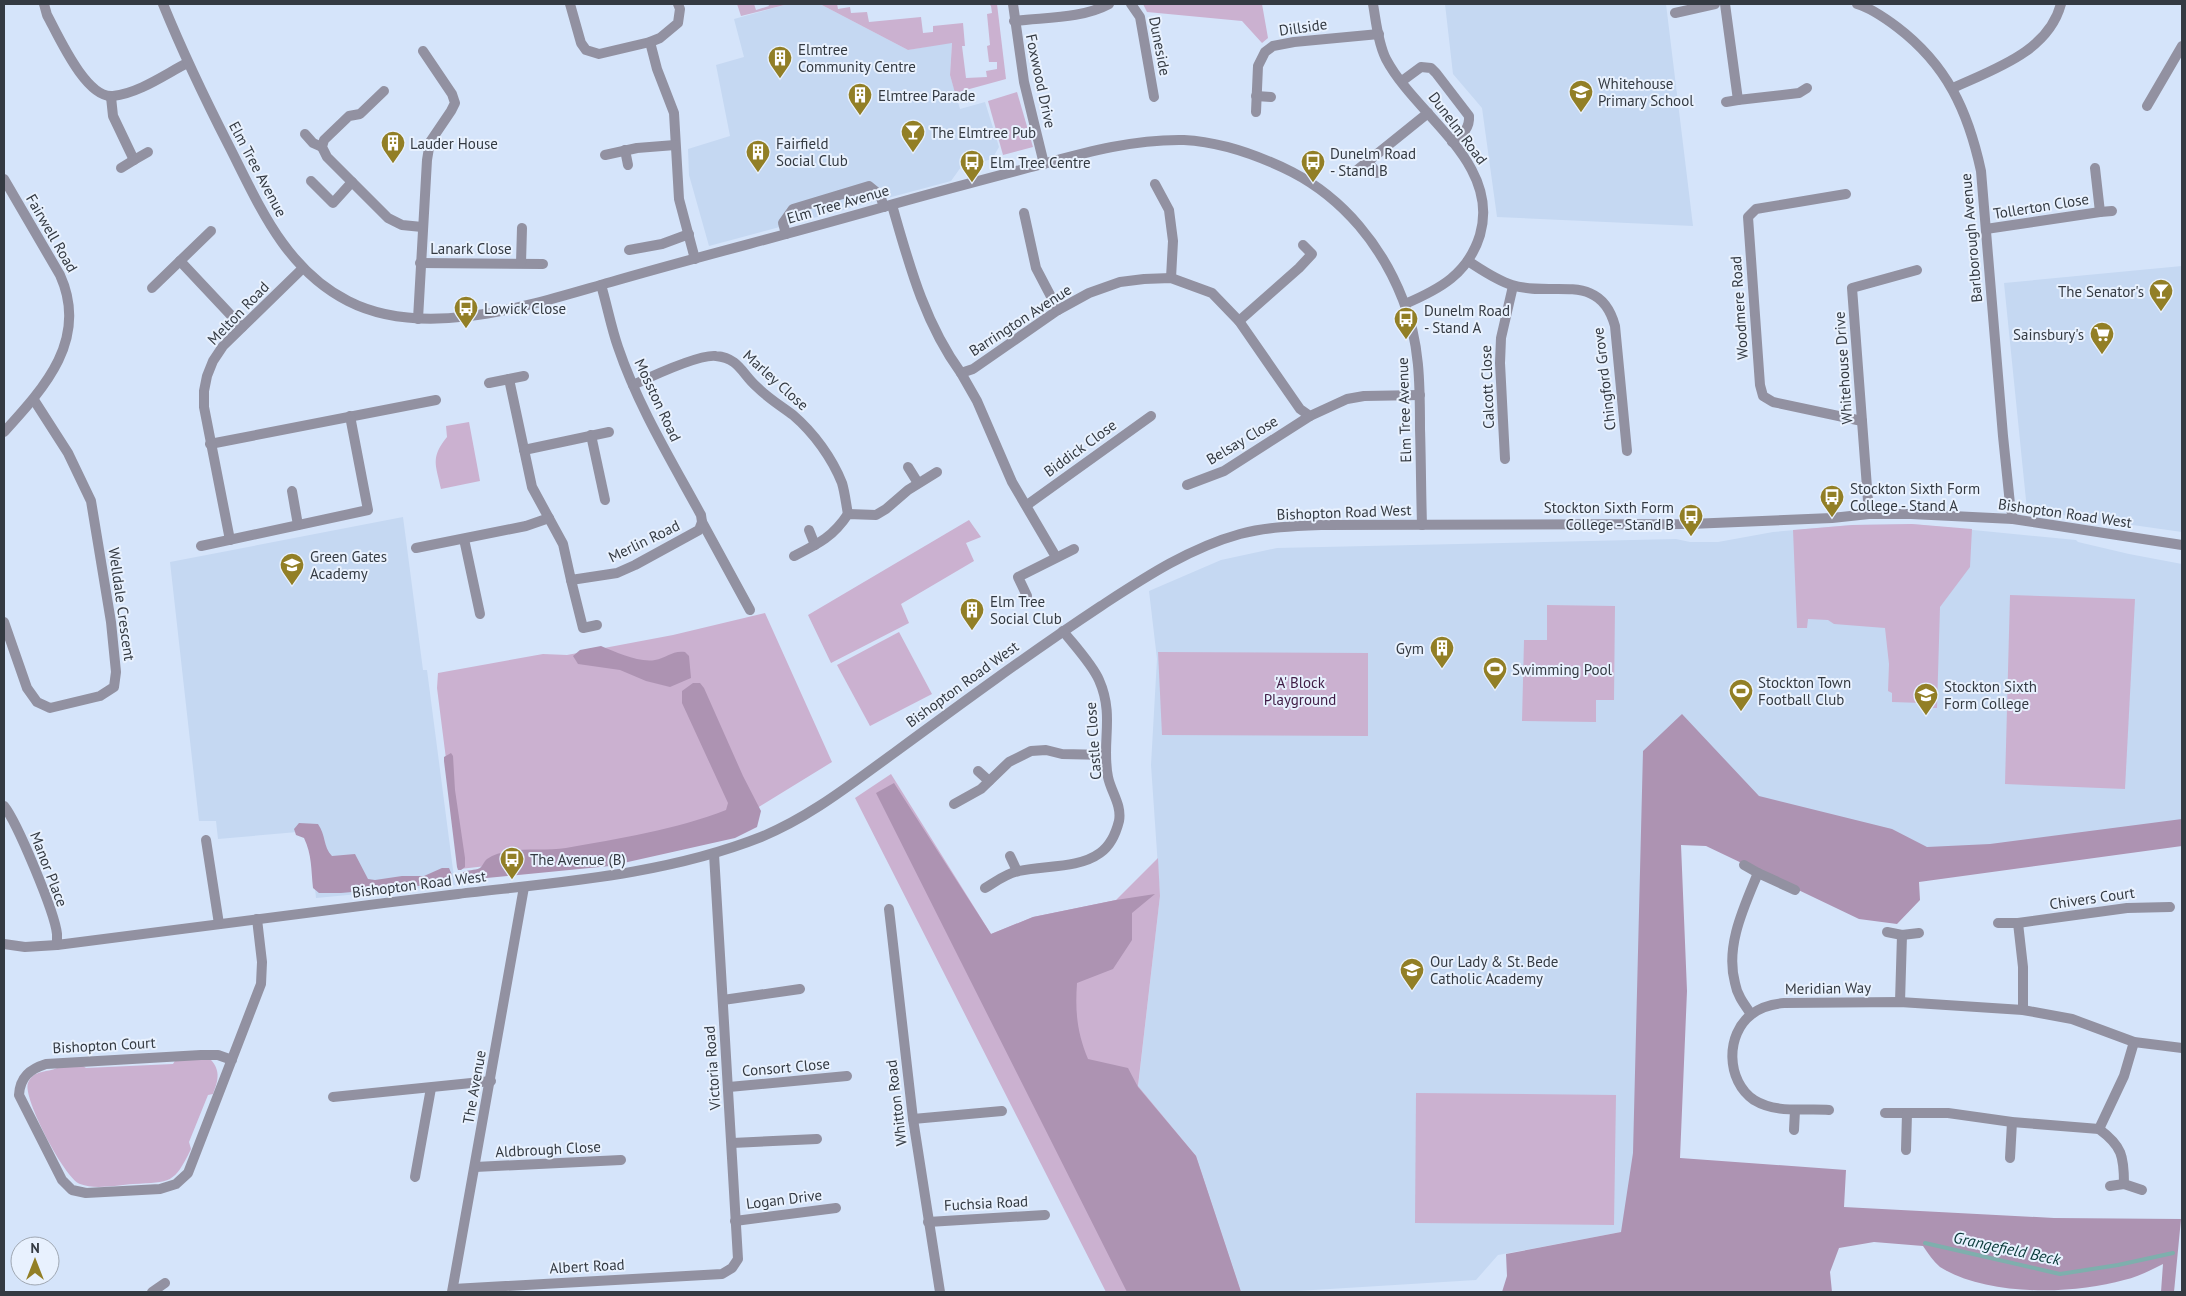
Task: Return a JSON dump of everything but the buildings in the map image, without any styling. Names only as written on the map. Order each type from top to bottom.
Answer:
[{"type":"street","points":[[44,4],[47,15],[82,77],[93,89],[111,96],[132,91],[187,64]]},
{"type":"street","name":"Elm Tree Avenue","points":[[164,4],[187,64],[269,224],[303,268],[348,301],[393,317],[418,319],[464,317],[527,304],[1106,148],[1160,140],[1198,142],[1224,146],[1252,154],[1312,183],[1335,200],[1376,248],[1393,277],[1405,304],[1415,339],[1420,396],[1422,525]]},
{"type":"street","points":[[570,4],[581,43],[586,50],[599,54],[660,38],[678,23],[680,9],[678,4]]},
{"type":"street","name":"Foxwood Drive","points":[[1013,4],[1024,82],[1044,164]]},
{"type":"street","points":[[1014,21],[1075,15],[1095,11],[1110,4]]},
{"type":"street","name":"Duneside","points":[[1131,4],[1140,17],[1154,97]]},
{"type":"street","name":"Dunelm Road","points":[[1373,4],[1386,58],[1472,169],[1480,185],[1483,205],[1482,226],[1476,246],[1468,261],[1443,286],[1405,304]]},
{"type":"street","points":[[1675,12],[1715,4]]},
{"type":"street","points":[[1725,4],[1738,100]]},
{"type":"street","name":"Barlborough Avenue","points":[[1861,4],[1890,21],[1915,41],[1937,65],[1953,88],[1974,136],[1981,171],[2003,436],[2013,519]]},
{"type":"street","points":[[1953,88],[1998,68],[2040,41],[2051,27],[2061,4]]},
{"type":"street","name":"Dillside","points":[[1256,112],[1258,66],[1265,52],[1273,46],[1294,42],[1379,34]]},
{"type":"street","points":[[650,42],[657,69],[674,113],[679,199],[695,259]]},
{"type":"street","points":[[2147,106],[2182,46]]},
{"type":"street","points":[[418,319],[422,227],[430,142],[452,111],[455,103],[452,94],[423,51]]},
{"type":"street","points":[[1402,81],[1421,67],[1431,68],[1436,73],[1469,116],[1470,123],[1466,130],[1452,142]]},
{"type":"street","points":[[1726,102],[1799,93],[1807,88]]},
{"type":"street","points":[[322,148],[324,140],[349,116],[360,114],[384,91]]},
{"type":"street","points":[[111,96],[113,116],[134,160]]},
{"type":"street","points":[[1256,96],[1271,97]]},
{"type":"street","points":[[1356,171],[1428,113]]},
{"type":"street","points":[[305,134],[313,144],[322,148],[327,156],[352,182],[394,222],[422,227]]},
{"type":"street","points":[[605,155],[625,150],[675,145]]},
{"type":"street","points":[[625,150],[628,165]]},
{"type":"street","points":[[121,168],[148,152]]},
{"type":"street","points":[[1368,162],[1377,173]]},
{"type":"street","name":"Tollerton Close","points":[[2095,168],[2100,212]]},
{"type":"street","name":"Fairwell Road","points":[[4,179],[7,193],[60,275],[68,291],[70,307],[68,339],[61,356],[34,400],[4,432]]},
{"type":"street","points":[[311,180],[333,202],[352,182]]},
{"type":"street","points":[[1155,184],[1169,210],[1173,241],[1171,278]]},
{"type":"street","points":[[786,234],[783,223],[793,209],[869,186],[880,195],[888,206]]},
{"type":"street","name":"Woodmere Road","points":[[1846,194],[1756,209],[1748,217],[1757,345],[1760,385],[1763,396],[1773,402],[1862,421]]},
{"type":"street","name":"Barrington Avenue","points":[[888,206],[926,314],[944,350],[961,373],[973,369],[1058,310],[1089,293],[1120,282],[1171,278],[1212,293],[1239,321],[1300,409],[1310,416]]},
{"type":"street","name":"Tollerton Close","points":[[1986,229],[2112,211]]},
{"type":"street","points":[[1024,213],[1036,268],[1058,310]]},
{"type":"street","name":"Lanark Close","points":[[522,228],[522,263]]},
{"type":"street","points":[[152,288],[211,232]]},
{"type":"street","points":[[629,250],[662,244],[689,234]]},
{"type":"street","points":[[1239,321],[1299,268],[1312,254],[1303,245]]},
{"type":"street","points":[[180,261],[242,327]]},
{"type":"street","name":"Chingford Grove","points":[[1468,261],[1490,275],[1513,286],[1578,290],[1598,296],[1606,304],[1615,326],[1628,451]]},
{"type":"street","name":"Lanark Close","points":[[420,263],[543,264]]},
{"type":"street","name":"Melton Road","points":[[230,540],[204,407],[204,391],[207,376],[213,361],[223,346],[303,268]]},
{"type":"street","name":"Whitehouse Drive","points":[[1869,514],[1852,288],[1917,270]]},
{"type":"street","name":"Mosston Road","points":[[601,284],[618,346],[633,385],[648,417],[701,515],[701,526],[750,610]]},
{"type":"street","name":"Calcott Close","points":[[1505,459],[1500,346],[1505,311],[1513,286]]},
{"type":"street","name":"Marley Close","points":[[633,385],[691,361],[713,355],[728,358],[744,371],[755,386],[813,434],[830,459],[842,484],[848,514]]},
{"type":"street","points":[[961,373],[977,401],[1012,482],[1056,557]]},
{"type":"street","points":[[488,383],[524,376]]},
{"type":"street","points":[[509,380],[532,487],[563,544],[583,628],[597,625]]},
{"type":"street","points":[[1310,416],[1347,399],[1364,396],[1420,396]]},
{"type":"street","name":"Welldale Crescent","points":[[4,622],[27,688],[37,702],[50,708],[100,696],[114,687],[116,672],[111,622],[91,501],[68,453],[34,400]]},
{"type":"street","points":[[210,444],[436,400]]},
{"type":"street","points":[[201,546],[368,510],[350,416]]},
{"type":"street","name":"Biddick Close","points":[[1027,505],[1151,416]]},
{"type":"street","name":"Belsay Close","points":[[1187,486],[1224,471],[1310,416]]},
{"type":"street","points":[[524,450],[609,432]]},
{"type":"street","points":[[591,435],[605,500]]},
{"type":"street","points":[[908,467],[918,483]]},
{"type":"street","points":[[794,556],[826,539],[838,530],[848,514],[876,515],[918,483],[938,472]]},
{"type":"street","points":[[292,491],[298,525]]},
{"type":"street","name":"Bishopton Road West","points":[[4,944],[25,948],[56,946],[257,919],[524,887],[611,875],[714,854],[763,836],[820,807],[1063,631],[1162,568],[1209,544],[1242,533],[1276,528],[1322,525],[1690,524],[1814,519],[1869,514],[2013,519],[2182,545]]},
{"type":"street","points":[[416,548],[526,526],[549,518]]},
{"type":"street","name":"Merlin Road","points":[[571,580],[617,573],[701,526]]},
{"type":"street","points":[[809,530],[815,545]]},
{"type":"street","points":[[464,539],[480,614]]},
{"type":"street","points":[[1027,596],[1018,577],[1074,549]]},
{"type":"street","name":"Castle Close","points":[[985,888],[1017,871],[1086,860],[1100,853],[1112,840],[1119,820],[1118,804],[1108,778],[1106,755],[1108,715],[1105,696],[1099,678],[1063,631]]},
{"type":"street","points":[[954,804],[981,789],[1009,762],[1031,751],[1046,750],[1062,754],[1106,755]]},
{"type":"street","points":[[978,771],[989,781]]},
{"type":"street","name":"Manor Place","points":[[4,806],[18,830],[51,913],[57,935],[56,946]]},
{"type":"street","points":[[206,840],[219,924]]},
{"type":"street","name":"Victoria Road","points":[[714,854],[738,1260],[732,1268],[722,1274]]},
{"type":"street","points":[[1010,856],[1017,871]]},
{"type":"street","points":[[1744,865],[1795,890]]},
{"type":"street","points":[[1758,873],[1742,910],[1733,949],[1734,982],[1740,997],[1751,1014],[1739,1027],[1733,1044],[1732,1061],[1735,1076],[1754,1100],[1772,1108],[1829,1110]]},
{"type":"street","name":"The Avenue","points":[[453,1291],[524,887]]},
{"type":"street","name":"Chivers Court","points":[[1998,923],[2018,923],[2135,907],[2170,907]]},
{"type":"street","name":"Whitton Road","points":[[889,909],[912,1119],[940,1292]]},
{"type":"street","name":"Bishopton Court","points":[[232,1060],[218,1055],[201,1055],[46,1064],[34,1068],[25,1076],[19,1095],[66,1185],[86,1193],[160,1189],[176,1184],[188,1172],[232,1060],[260,984],[262,962],[257,919]]},
{"type":"street","points":[[2018,923],[2023,968],[2022,1010]]},
{"type":"street","points":[[1887,932],[1902,935],[1919,933]]},
{"type":"street","points":[[1900,1002],[1902,935]]},
{"type":"street","points":[[723,1000],[800,989]]},
{"type":"street","name":"Meridian Way","points":[[1751,1014],[1766,1006],[1784,1002],[1900,1002],[2022,1010],[2072,1019],[2134,1042],[2182,1048]]},
{"type":"street","points":[[2099,1129],[2124,1076],[2134,1042]]},
{"type":"street","name":"Consort Close","points":[[729,1087],[846,1076]]},
{"type":"street","points":[[333,1097],[491,1081]]},
{"type":"street","points":[[415,1177],[431,1088]]},
{"type":"street","points":[[1794,1130],[1795,1110]]},
{"type":"street","points":[[912,1119],[1002,1111]]},
{"type":"street","points":[[1906,1150],[1907,1113]]},
{"type":"street","points":[[1885,1114],[1948,1114],[2012,1122],[2099,1129],[2112,1139],[2120,1150],[2124,1165],[2124,1184]]},
{"type":"street","points":[[2010,1158],[2012,1122]]},
{"type":"street","points":[[732,1143],[817,1139]]},
{"type":"street","name":"Aldbrough Close","points":[[475,1167],[621,1160]]},
{"type":"street","points":[[2110,1186],[2124,1184],[2142,1190]]},
{"type":"street","name":"Logan Drive","points":[[736,1221],[836,1208]]},
{"type":"street","name":"Fuchsia Road","points":[[928,1222],[1045,1214]]},
{"type":"street","name":"Albert Road","points":[[453,1291],[722,1274]]},
{"type":"street","points":[[152,1292],[165,1283]]},
{"type":"shaded area","points":[[788,4],[820,4],[908,50],[952,42],[950,75],[960,109],[985,102],[999,147],[992,159],[961,167],[951,181],[709,246],[689,175],[688,149],[730,136],[716,65],[744,57],[734,19]]},
{"type":"shaded area","name":"Whitehouse Primary School","points":[[1445,4],[1666,4],[1693,226],[1497,217],[1482,108],[1453,74]]},
{"type":"shaded area","points":[[2182,266],[2182,532],[2027,510],[2004,283]]},
{"type":"shaded area","points":[[403,517],[423,670],[427,670],[455,885],[316,898],[309,831],[218,839],[216,821],[199,821],[170,562]]},
{"type":"shaded area","name":"Our Lady & St. Bede Catholic Academy","points":[[1912,524],[2076,540],[2129,554],[2182,564],[2182,842],[1921,872],[1669,787],[1679,1158],[1621,1232],[1498,1255],[1476,1280],[1281,1292],[1241,1292],[1196,1156],[1138,1087],[1160,896],[1151,765],[1157,659],[1149,591],[1221,560],[1277,548],[1676,539],[1690,542],[1718,542],[1773,532],[1852,525]]},
{"type":"shaded area","points":[[601,646],[649,661],[677,652],[685,652],[689,656],[691,678],[670,687],[646,681],[620,670],[578,664],[573,656],[580,650]]},
{"type":"shaded area","points":[[693,683],[700,683],[704,688],[743,776],[761,811],[757,827],[735,838],[610,866],[462,879],[462,873],[480,868],[487,859],[505,852],[557,849],[606,841],[688,823],[726,810],[728,803],[682,703],[682,691]]},
{"type":"shaded area","points":[[1682,714],[1759,796],[1892,829],[1927,847],[1990,844],[2182,819],[2182,846],[1919,882],[1920,900],[1897,924],[1859,919],[1706,846],[1681,845],[1687,991],[1680,1158],[1846,1170],[1844,1207],[2054,1218],[2181,1219],[2174,1292],[2161,1292],[2163,1264],[2134,1277],[2103,1285],[2055,1290],[2029,1290],[2004,1288],[1959,1276],[1940,1267],[1923,1246],[1874,1242],[1839,1248],[1830,1272],[1832,1292],[1502,1292],[1507,1276],[1506,1254],[1621,1232],[1633,1153],[1643,751]]},
{"type":"shaded area","points":[[451,753],[453,756],[455,790],[465,858],[465,867],[461,870],[458,870],[457,867],[444,761],[444,757]]},
{"type":"shaded area","points":[[894,783],[991,934],[1033,917],[1155,894],[1132,913],[1132,940],[1113,969],[1077,983],[1076,1003],[1079,1031],[1088,1059],[1128,1068],[1138,1087],[1196,1156],[1241,1292],[1127,1292],[876,793]]},
{"type":"shaded area","points":[[299,823],[318,824],[327,849],[332,856],[355,854],[368,879],[424,876],[442,868],[449,868],[452,875],[452,883],[341,893],[319,893],[313,888],[311,862],[307,844],[304,838],[296,835],[294,829]]},
{"type":"green space","points":[[737,4],[754,4],[756,10],[769,6],[768,4],[788,4],[741,16]]},
{"type":"green space","points":[[820,4],[837,4],[838,9],[850,7],[851,13],[867,12],[869,22],[921,17],[923,33],[933,32],[933,26],[963,23],[965,46],[962,46],[966,78],[987,77],[986,71],[997,69],[997,62],[989,62],[987,46],[990,45],[987,14],[992,13],[989,4],[997,4],[1006,79],[955,93],[950,75],[952,43],[908,50]]},
{"type":"green space","points":[[1143,4],[1262,4],[1268,38],[1262,43],[1242,21],[1147,12]]},
{"type":"green space","points":[[1017,92],[1033,147],[1003,155],[988,101]]},
{"type":"green space","points":[[469,422],[480,481],[441,489],[436,468],[436,456],[447,437],[446,426]]},
{"type":"green space","points":[[969,520],[981,537],[966,543],[974,561],[901,604],[909,623],[831,663],[808,615]]},
{"type":"green space","points":[[1912,524],[1972,529],[1970,567],[1940,607],[1937,708],[1922,708],[1922,703],[1892,702],[1892,693],[1888,691],[1889,664],[1885,628],[1834,624],[1828,620],[1808,619],[1807,628],[1797,628],[1793,530],[1852,525]]},
{"type":"green space","points":[[2010,595],[2135,599],[2125,789],[2005,784]]},
{"type":"green space","points":[[1547,605],[1615,606],[1614,700],[1596,700],[1596,722],[1522,721],[1524,640],[1547,640]]},
{"type":"green space","points":[[765,613],[832,762],[736,821],[625,850],[460,869],[437,688],[438,673],[543,654],[567,655],[673,635]]},
{"type":"green space","points":[[899,632],[932,694],[870,726],[837,665]]},
{"type":"green space","name":"'A' Block Playground","points":[[1158,652],[1368,653],[1368,736],[1162,735]]},
{"type":"green space","points":[[891,774],[991,934],[1033,917],[1116,900],[1158,858],[1160,896],[1138,1086],[1196,1156],[1241,1292],[1106,1292],[855,798]]},
{"type":"green space","points":[[176,1059],[211,1060],[218,1076],[213,1094],[208,1095],[189,1142],[191,1149],[175,1175],[170,1179],[156,1183],[99,1187],[86,1186],[73,1179],[55,1154],[31,1104],[28,1083],[34,1075],[76,1064],[86,1068],[173,1064]]},
{"type":"green space","points":[[1416,1093],[1616,1095],[1614,1225],[1415,1223]]},
{"type":"waterway","name":"Grangefield Beck","points":[[1925,1243],[2060,1274],[2118,1265],[2173,1253]]},
{"type":"place","name":"Elmtree Community Centre","points":[[780,79]]},
{"type":"place","name":"Whitehouse Primary School","points":[[1581,113]]},
{"type":"place","name":"Elmtree Parade","points":[[860,116]]},
{"type":"place","name":"The Elmtree Pub","points":[[913,153]]},
{"type":"place","name":"Lauder House","points":[[393,164]]},
{"type":"place","name":"Fairfield Social Club","points":[[758,173]]},
{"type":"place","name":"Elm Tree Centre","points":[[972,183]]},
{"type":"place","name":"Dunelm Road - Stand B","points":[[1313,183]]},
{"type":"place","name":"The Senator's","points":[[2161,312]]},
{"type":"place","name":"Lowick Close","points":[[466,329]]},
{"type":"place","name":"Dunelm Road - Stand A","points":[[1406,340]]},
{"type":"place","name":"Sainsbury's","points":[[2102,355]]},
{"type":"place","name":"Stockton Sixth Form College - Stand A","points":[[1832,518]]},
{"type":"place","name":"Stockton Sixth Form College - Stand B","points":[[1691,537]]},
{"type":"place","name":"Green Gates Academy","points":[[292,586]]},
{"type":"place","name":"Elm Tree Social Club","points":[[972,631]]},
{"type":"place","name":"Gym","points":[[1442,669]]},
{"type":"place","name":"Swimming Pool","points":[[1495,690]]},
{"type":"place","name":"Stockton Town Football Club","points":[[1741,712]]},
{"type":"place","name":"Stockton Sixth Form College","points":[[1926,716]]},
{"type":"place","name":"The Avenue (B)","points":[[512,880]]},
{"type":"place","name":"Our Lady & St. Bede Catholic Academy","points":[[1412,991]]}]
